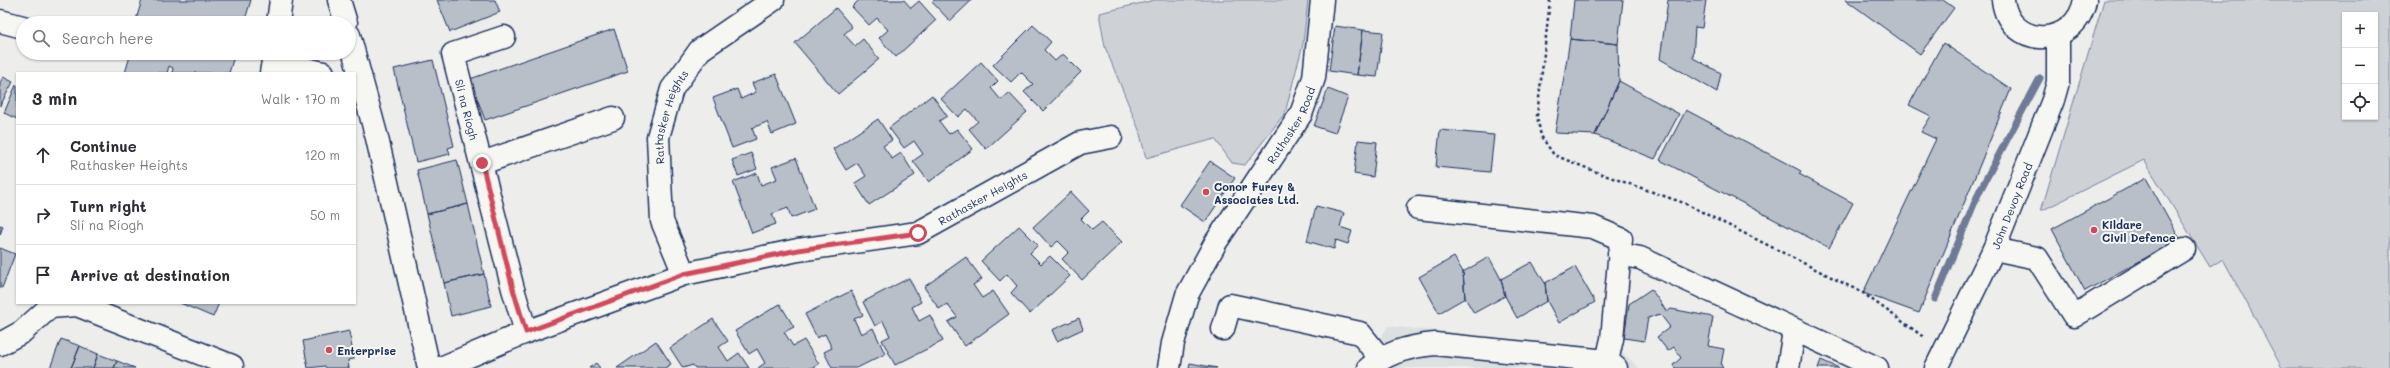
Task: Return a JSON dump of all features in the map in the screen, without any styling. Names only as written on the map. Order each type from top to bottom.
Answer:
[{"type":"street","points":[[279,16],[280,0]]},
{"type":"street","points":[[339,0],[344,16]]},
{"type":"street","name":"Rathasker Heights","points":[[684,274],[662,221],[658,136],[672,89],[700,50],[773,0]]},
{"type":"street","name":"Rathasker Road","points":[[1169,368],[1173,342],[1187,295],[1216,242],[1301,114],[1314,78],[1322,0]]},
{"type":"street","points":[[2003,0],[2010,20],[2019,30],[2031,36],[2044,38],[2058,35],[2069,29],[2083,10],[2085,0]]},
{"type":"street","points":[[0,20],[16,25]]},
{"type":"street","name":"John Devoy Road","points":[[1936,368],[1994,249],[2053,100],[2058,82],[2058,35]]},
{"type":"street","name":"Slí na Ríogh","points":[[504,37],[453,54],[513,289],[526,332]]},
{"type":"street","points":[[354,60],[429,368]]},
{"type":"street","points":[[273,62],[318,72]]},
{"type":"street","points":[[482,163],[613,118]]},
{"type":"street","name":"Rathasker Heights","points":[[441,368],[526,332],[684,274],[798,250],[918,233],[1080,143],[1111,136]]},
{"type":"street","points":[[1223,329],[1230,305],[1360,332],[1374,363],[1416,345],[1435,344],[1573,363],[1612,364],[1612,339],[1621,239],[1593,227],[1418,208]]},
{"type":"street","points":[[1994,249],[2037,258],[2074,316],[2184,249]]},
{"type":"street","points":[[1620,254],[1640,258],[1876,368]]},
{"type":"street","points":[[0,344],[22,332],[50,307],[77,305],[232,366]]},
{"type":"street","points":[[1788,368],[1794,331]]},
{"type":"path","points":[[1550,0],[1537,116],[1541,136],[1554,155],[1697,210],[1863,293],[1938,347],[1952,337]]},
{"type":"shaded area","points":[[1155,0],[1308,0],[1303,44],[1285,113],[1245,165],[1232,163],[1215,139],[1146,158],[1139,130],[1105,47],[1099,13]]},
{"type":"shaded area","points":[[2104,0],[2390,0],[2390,368],[2282,368],[2223,259],[2210,267],[2144,160],[2041,211]]},
{"type":"shaded area","points":[[1388,326],[1620,350],[1639,368],[1361,368]]},
{"type":"building","points":[[142,0],[251,0],[246,16],[137,16]]},
{"type":"building","points":[[437,0],[495,0],[500,12],[450,32]]},
{"type":"building","points":[[859,0],[904,0],[911,8],[919,1],[936,20],[896,57],[879,38],[888,30],[877,18],[869,25],[852,7]]},
{"type":"building","points":[[934,0],[972,0],[950,21],[932,2]]},
{"type":"building","points":[[1574,0],[1623,0],[1618,44],[1570,39]]},
{"type":"building","points":[[1668,0],[1706,0],[1702,28],[1695,27],[1693,58],[1721,73],[1717,92],[1660,59]]},
{"type":"building","points":[[1846,0],[1943,0],[1954,8],[1920,54]]},
{"type":"building","points":[[836,8],[852,27],[844,34],[855,46],[863,39],[879,59],[838,94],[795,43]]},
{"type":"building","points":[[1033,25],[1051,42],[1044,50],[1055,61],[1063,54],[1081,72],[1043,111],[1024,92],[1033,84],[1021,72],[1011,82],[993,65]]},
{"type":"building","points":[[1335,26],[1363,30],[1357,75],[1329,71]]},
{"type":"building","points":[[614,29],[628,71],[485,120],[470,79]]},
{"type":"building","points":[[1363,30],[1383,32],[1377,77],[1357,75]]},
{"type":"building","points":[[1570,39],[1618,44],[1619,81],[1595,135],[1555,133]]},
{"type":"building","points":[[1943,43],[2011,89],[1919,313],[1863,293],[1936,139],[1921,132],[1931,116],[1909,105]]},
{"type":"building","points":[[129,60],[233,60],[229,72],[172,72],[173,68],[169,66],[167,72],[125,72]]},
{"type":"building","points":[[433,60],[454,146],[448,148],[450,154],[416,162],[394,69]]},
{"type":"building","points":[[981,62],[998,81],[991,88],[1001,100],[1009,93],[1027,112],[986,149],[969,129],[978,121],[967,109],[958,117],[941,99]]},
{"type":"building","points":[[776,74],[796,124],[772,134],[767,122],[752,128],[756,139],[732,148],[713,98],[737,89],[741,99],[756,92],[752,83]]},
{"type":"building","points":[[3,77],[13,82],[0,106],[0,83]]},
{"type":"building","points":[[1619,81],[1679,114],[1655,159],[1595,135]]},
{"type":"building","points":[[16,85],[16,119],[4,113]]},
{"type":"building","points":[[1328,89],[1348,97],[1335,133],[1314,126]]},
{"type":"building","points":[[932,95],[947,116],[939,121],[949,134],[957,129],[973,149],[929,182],[913,161],[923,154],[914,141],[904,148],[889,128]]},
{"type":"building","points":[[1686,110],[1801,171],[1799,174],[1853,203],[1829,248],[1660,160]]},
{"type":"building","points":[[878,119],[892,140],[883,146],[892,159],[901,153],[915,175],[869,205],[855,183],[866,176],[857,163],[846,170],[833,149]]},
{"type":"building","points":[[1440,130],[1494,135],[1490,172],[1436,167]]},
{"type":"building","points":[[1358,140],[1377,142],[1373,177],[1354,174]]},
{"type":"building","points":[[751,153],[757,169],[738,176],[732,160]]},
{"type":"building","points":[[796,158],[815,209],[791,218],[788,208],[772,214],[776,224],[752,233],[733,182],[757,173],[761,185],[777,179],[772,167]]},
{"type":"building","points":[[457,160],[468,204],[427,214],[417,170]]},
{"type":"building","points":[[1210,161],[1235,178],[1205,222],[1180,205]]},
{"type":"building","points":[[2146,178],[2180,239],[2085,291],[2052,229]]},
{"type":"building","points":[[1071,192],[1089,211],[1081,219],[1092,230],[1102,222],[1122,242],[1082,280],[1062,259],[1069,252],[1058,241],[1051,247],[1033,227]]},
{"type":"building","points":[[468,204],[484,274],[444,283],[427,214]]},
{"type":"building","points":[[1316,206],[1344,213],[1340,227],[1352,231],[1348,244],[1336,240],[1334,249],[1307,241]]},
{"type":"building","points":[[0,225],[3,226],[0,235]]},
{"type":"building","points":[[1019,226],[1038,245],[1030,253],[1041,264],[1050,256],[1070,276],[1030,314],[1011,293],[1017,286],[1007,274],[1000,281],[981,261]]},
{"type":"building","points":[[0,248],[15,254],[2,288],[0,287]]},
{"type":"building","points":[[966,257],[982,279],[973,285],[982,298],[993,291],[1009,314],[965,346],[948,322],[957,317],[947,304],[939,309],[924,287]]},
{"type":"building","points":[[1454,257],[1463,272],[1465,298],[1439,313],[1419,277]]},
{"type":"building","points":[[1489,257],[1501,279],[1505,296],[1474,313],[1465,298],[1463,272]]},
{"type":"building","points":[[1532,262],[1545,283],[1547,301],[1517,318],[1505,296],[1501,279]]},
{"type":"building","points":[[1575,267],[1595,302],[1559,323],[1547,301],[1545,283]]},
{"type":"building","points":[[484,274],[491,306],[451,316],[444,283]]},
{"type":"building","points":[[909,278],[921,302],[912,307],[919,321],[930,315],[943,341],[895,365],[882,340],[890,336],[883,321],[875,326],[863,302]]},
{"type":"building","points":[[1651,289],[1667,312],[1671,309],[1713,317],[1708,346],[1724,349],[1721,365],[1723,368],[1675,368],[1673,365],[1681,358],[1674,347],[1668,351],[1657,337],[1670,327],[1660,314],[1648,318],[1644,341],[1624,338],[1629,304]]},
{"type":"building","points":[[851,291],[863,315],[854,319],[861,334],[873,328],[885,354],[857,368],[832,368],[824,352],[832,348],[825,334],[817,338],[805,314]]},
{"type":"building","points":[[182,304],[219,304],[213,317]]},
{"type":"building","points":[[780,304],[794,327],[784,332],[793,346],[804,340],[819,364],[812,368],[758,368],[765,363],[757,349],[749,354],[735,331]]},
{"type":"building","points":[[1079,318],[1083,329],[1057,341],[1052,330]]},
{"type":"building","points":[[713,319],[728,341],[719,347],[728,361],[739,353],[749,368],[695,368],[693,365],[683,368],[670,348]]},
{"type":"building","name":"Enterprise","points":[[349,331],[354,359],[348,360],[349,368],[326,368],[325,366],[308,368],[303,341]]},
{"type":"building","points":[[61,339],[80,346],[71,368],[50,368]]},
{"type":"building","points":[[656,341],[671,364],[665,368],[617,368]]},
{"type":"building","points":[[80,346],[98,354],[93,368],[71,368]]},
{"type":"building","points":[[98,354],[117,361],[114,368],[93,368]]},
{"type":"building","points":[[1821,360],[1839,368],[1818,368]]},
{"type":"building","points":[[117,361],[135,368],[114,368]]},
{"type":"building","points":[[596,363],[600,368],[589,368]]},
{"type":"building","points":[[1190,363],[1217,368],[1189,368]]},
{"type":"waterway","points":[[1935,299],[1979,192],[2040,78]]},
{"type":"place","name":"Conor Furey & Associates Ltd.","points":[[1206,192]]},
{"type":"place","name":"Kildare Civil Defence","points":[[2094,230]]},
{"type":"place","name":"Enterprise","points":[[329,350]]},
{"type":"route","points":[[482,163],[513,289],[526,332],[684,274],[798,250],[918,233]]}]
